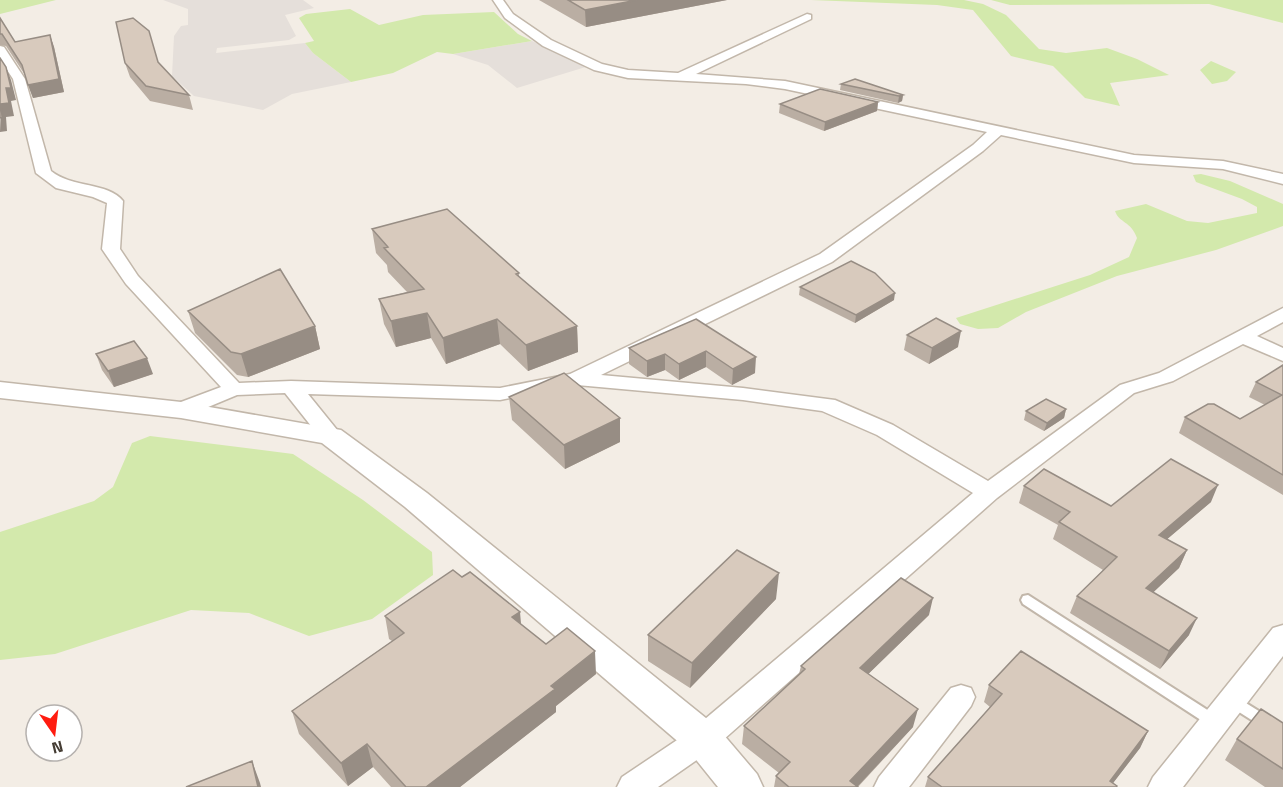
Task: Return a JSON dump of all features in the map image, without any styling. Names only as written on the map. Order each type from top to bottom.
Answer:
[{"type":"street","points":[[498,0],[509,16],[547,43],[598,67],[628,74],[746,80],[785,85],[1134,159],[1223,165],[1283,179]]},
{"type":"street","points":[[680,77],[807,16]]},
{"type":"street","points":[[0,50],[19,79],[44,173],[53,182],[71,189],[108,195],[115,201],[111,249],[132,280],[234,389]]},
{"type":"street","points":[[0,82],[19,79]]},
{"type":"street","points":[[181,410],[234,389],[291,387],[500,394],[576,379],[826,258],[978,148],[998,130]]},
{"type":"street","points":[[633,787],[702,739],[989,492],[1127,389],[1166,377],[1283,314]]},
{"type":"street","points":[[1242,336],[1283,355]]},
{"type":"street","points":[[576,379],[742,394],[827,405],[885,430],[989,492]]},
{"type":"street","points":[[291,387],[331,436],[416,500],[702,739],[743,787]]},
{"type":"street","points":[[0,390],[181,410],[331,436]]},
{"type":"street","points":[[1164,787],[1283,636]]},
{"type":"street","points":[[890,787],[961,697]]},
{"type":"lane","points":[[1028,600],[1224,711],[1283,734]]},
{"type":"shaded area","points":[[163,0],[303,0],[314,8],[285,15],[296,36],[289,40],[217,48],[216,53],[305,43],[313,53],[351,82],[292,94],[263,110],[194,96],[172,76],[174,36],[181,26],[188,25],[188,9]]},
{"type":"shaded area","points":[[532,41],[589,66],[517,88],[488,65],[453,54]]},
{"type":"green space","points":[[0,0],[56,0],[0,14]]},
{"type":"green space","points":[[811,0],[964,0],[983,4],[1006,15],[1039,49],[1066,53],[1107,48],[1137,59],[1169,75],[1110,83],[1120,106],[1085,98],[1053,66],[1011,56],[973,10],[937,5]]},
{"type":"green space","points":[[991,0],[1283,0],[1283,23],[1209,4],[1010,5]]},
{"type":"green space","points":[[350,9],[379,25],[423,15],[494,12],[518,34],[532,41],[453,54],[437,52],[393,73],[351,82],[313,53],[305,43],[314,41],[299,18],[306,14]]},
{"type":"green space","points":[[1211,61],[1236,72],[1227,81],[1212,84],[1200,70]]},
{"type":"green space","points":[[1201,174],[1230,181],[1283,204],[1283,226],[1216,250],[1117,276],[1026,312],[998,328],[978,329],[960,324],[956,318],[1090,275],[1129,257],[1137,238],[1132,228],[1119,218],[1115,211],[1146,204],[1187,221],[1208,223],[1257,213],[1257,207],[1242,199],[1196,182],[1193,175]]},
{"type":"green space","points":[[150,436],[293,454],[363,500],[432,552],[433,575],[372,619],[309,636],[249,613],[191,610],[55,654],[0,660],[0,532],[94,501],[113,487],[132,443]]},
{"type":"building","points":[[568,0],[637,0],[585,10]]},
{"type":"building","points":[[0,18],[15,42],[50,35],[59,79],[28,85],[22,65],[0,34]]},
{"type":"building","points":[[133,18],[149,31],[158,62],[189,95],[146,86],[125,63],[116,22]]},
{"type":"building","points":[[0,58],[6,67],[11,88],[6,88],[9,103],[1,104],[2,117],[0,118]]},
{"type":"building","points":[[855,79],[903,95],[841,84]]},
{"type":"building","points":[[820,89],[878,102],[825,122],[780,104]]},
{"type":"building","points":[[447,209],[519,273],[516,274],[577,326],[526,345],[497,319],[443,338],[427,313],[391,321],[379,299],[424,289],[384,248],[388,247],[372,229]]},
{"type":"building","points":[[851,261],[875,273],[895,293],[856,315],[800,287]]},
{"type":"building","points":[[280,269],[315,326],[241,354],[231,352],[188,311]]},
{"type":"building","points":[[936,318],[961,331],[932,348],[907,335]]},
{"type":"building","points":[[696,319],[756,357],[733,369],[706,351],[679,364],[665,354],[647,361],[629,348]]},
{"type":"building","points":[[134,341],[147,358],[108,371],[96,354]]},
{"type":"building","points":[[1283,365],[1283,475],[1185,417],[1208,404],[1214,404],[1240,419],[1282,395],[1256,382]]},
{"type":"building","points":[[564,373],[620,418],[564,445],[509,397]]},
{"type":"building","points":[[1046,399],[1066,409],[1047,423],[1026,411]]},
{"type":"building","points":[[1171,459],[1218,485],[1159,535],[1187,550],[1146,588],[1197,618],[1169,651],[1077,596],[1117,557],[1059,522],[1070,512],[1024,486],[1044,469],[1111,506]]},
{"type":"building","points":[[737,550],[779,573],[692,663],[648,635]]},
{"type":"building","points":[[453,570],[462,577],[470,572],[520,612],[512,617],[546,644],[567,628],[595,651],[551,686],[555,689],[426,787],[406,787],[367,744],[341,763],[292,711],[404,633],[385,616]]},
{"type":"building","points":[[901,578],[933,598],[860,668],[918,709],[850,781],[858,787],[789,787],[776,776],[790,762],[744,726],[805,669],[801,666]]},
{"type":"building","points":[[1021,651],[1148,731],[1110,781],[1116,787],[942,787],[928,777],[1002,694],[989,685]]},
{"type":"building","points":[[1261,709],[1283,723],[1283,769],[1237,739]]},
{"type":"building","points":[[252,761],[258,787],[186,787]]}]
